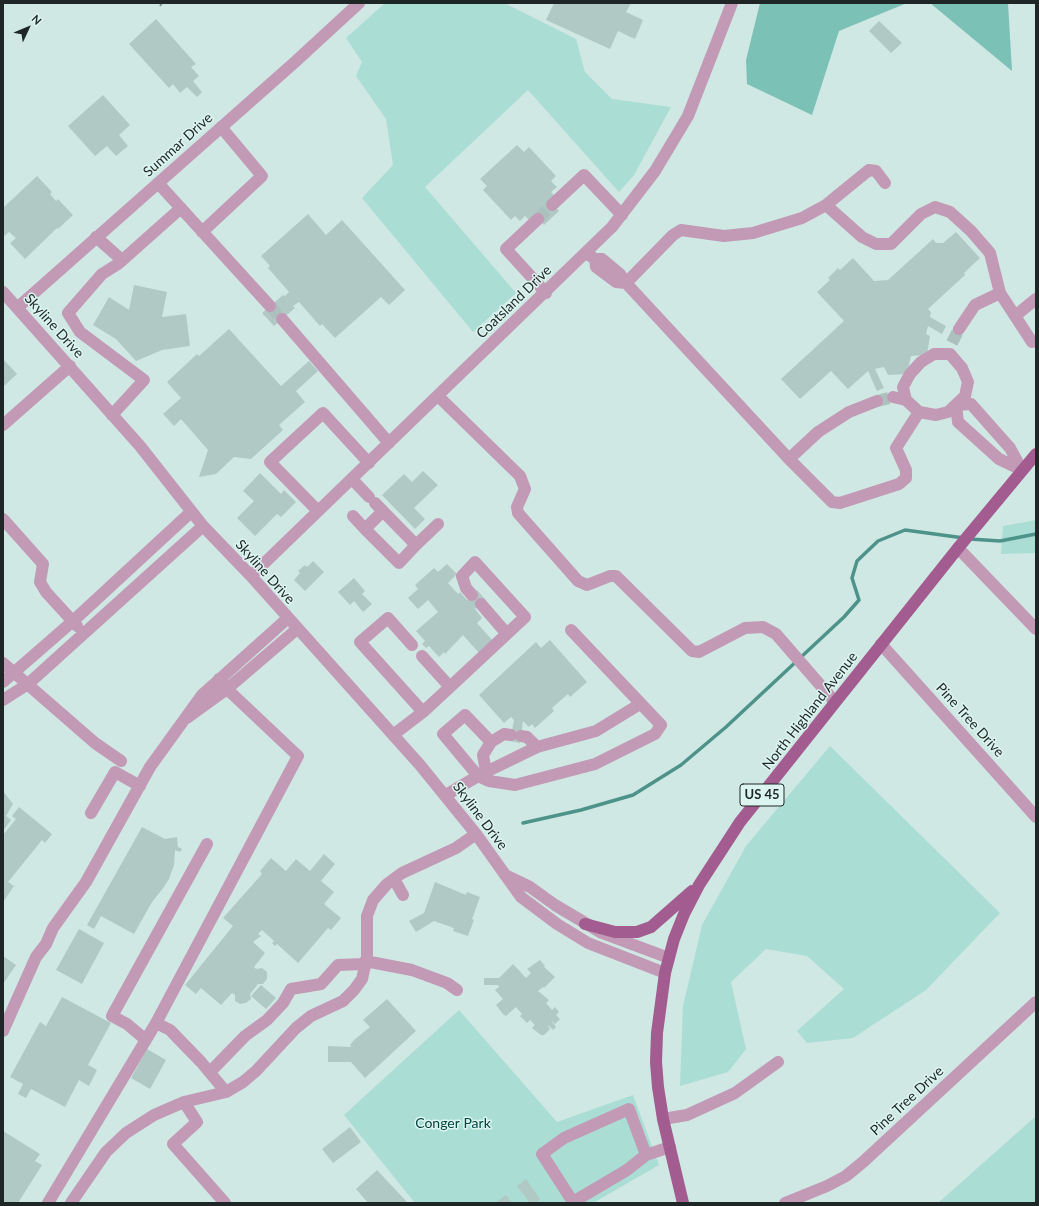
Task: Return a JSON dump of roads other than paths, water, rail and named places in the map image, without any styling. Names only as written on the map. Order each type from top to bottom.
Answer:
[{"type":"main road","name":"North Highland Avenue","points":[[683,1203],[663,1119],[656,1062],[657,1033],[665,973],[684,914],[698,885],[740,822],[958,548],[1036,454]]},
{"type":"main road","points":[[585,924],[615,932],[637,932],[651,927],[698,885]]},
{"type":"street","name":"Summar Drive","points":[[17,308],[359,3]]},
{"type":"street","name":"Coatsland Drive","points":[[251,576],[546,293],[590,256],[655,171],[688,116],[732,3]]},
{"type":"street","points":[[202,232],[262,176],[221,127]]},
{"type":"street","points":[[626,283],[673,235],[681,230],[724,236],[753,233],[802,218],[826,205],[869,170],[876,171],[884,183]]},
{"type":"street","points":[[552,205],[584,175],[622,215]]},
{"type":"street","points":[[158,183],[270,306]]},
{"type":"street","points":[[826,205],[862,237],[876,244],[890,244],[921,214],[935,207],[950,212],[971,231],[990,253],[1000,293],[1032,342]]},
{"type":"street","points":[[112,415],[144,380],[80,332],[68,313],[102,274],[122,260],[181,208]]},
{"type":"street","points":[[538,219],[506,249],[546,293]]},
{"type":"street","points":[[96,237],[122,260]]},
{"type":"street","points":[[590,256],[596,267],[616,282],[626,283],[789,459],[832,502],[840,503],[899,484],[906,478],[906,470],[896,448],[919,412]]},
{"type":"street","name":"Skyline Drive","points":[[3,292],[140,446],[203,526],[251,576],[446,795],[521,897],[557,924],[588,943],[665,973]]},
{"type":"street","points":[[959,329],[975,305],[1000,293]]},
{"type":"street","points":[[1015,316],[1036,299]]},
{"type":"street","points":[[282,319],[389,443]]},
{"type":"street","points":[[893,397],[906,400],[919,412],[936,415],[948,412],[965,396],[968,382],[951,348],[934,354],[921,362],[910,374],[903,387],[906,400]]},
{"type":"street","points":[[3,425],[70,366]]},
{"type":"street","points":[[438,396],[520,476],[525,489],[518,507],[518,513],[578,581],[586,585],[610,576],[616,576],[692,651],[698,652],[745,628],[763,627],[776,634],[835,702]]},
{"type":"street","points":[[789,459],[818,432],[849,412],[877,401]]},
{"type":"street","points":[[956,405],[971,404],[1010,448],[1022,470]]},
{"type":"street","points":[[956,405],[958,422],[999,459],[1022,470]]},
{"type":"street","points":[[318,511],[270,462],[323,413],[369,462]]},
{"type":"street","points":[[352,479],[416,545]]},
{"type":"street","points":[[365,529],[376,504]]},
{"type":"street","points":[[3,682],[73,621],[191,512]]},
{"type":"street","points":[[353,516],[398,563],[438,524]]},
{"type":"street","points":[[3,519],[44,564],[40,582],[46,592],[84,632]]},
{"type":"street","points":[[3,700],[28,684],[203,526]]},
{"type":"street","points":[[958,548],[1036,629]]},
{"type":"street","points":[[393,735],[423,712],[525,617],[475,562],[462,576],[466,588],[472,595]]},
{"type":"street","points":[[481,604],[507,634]]},
{"type":"street","points":[[3,1031],[36,957],[46,944],[53,928],[86,882],[150,767],[195,703],[219,679],[288,618]]},
{"type":"street","points":[[412,645],[388,618],[360,642],[423,712]]},
{"type":"street","points":[[183,721],[227,689],[297,628]]},
{"type":"street","points":[[490,742],[465,715],[443,734],[489,781],[515,785],[595,764],[655,734],[661,725],[571,630]]},
{"type":"street","name":"Pine Tree Drive","points":[[881,644],[1036,817]]},
{"type":"street","points":[[422,656],[450,687]]},
{"type":"street","points":[[3,663],[28,684],[47,703],[89,738],[121,761]]},
{"type":"street","points":[[48,1203],[156,1023],[298,756],[227,689],[219,679]]},
{"type":"street","points":[[446,795],[482,774],[537,747],[596,731],[640,704]]},
{"type":"street","points":[[482,774],[483,755],[490,742],[504,734],[526,737],[537,747]]},
{"type":"street","points":[[91,813],[115,772],[140,786]]},
{"type":"street","points":[[71,1203],[106,1152],[126,1133],[154,1115],[184,1102],[226,1092],[243,1082],[256,1071],[296,1028],[311,1016],[343,1001],[362,979],[365,963],[367,916],[373,900],[402,873],[456,848],[476,834]]},
{"type":"street","points":[[146,1040],[127,1024],[112,1016],[207,844]]},
{"type":"street","name":"Skyline Drive","points":[[502,873],[530,887],[585,924],[602,933],[669,958]]},
{"type":"street","points":[[394,879],[403,895]]},
{"type":"street","points":[[210,1072],[245,1036],[267,1020],[283,1003],[291,989],[321,984],[338,964],[365,963],[412,970],[446,983],[457,990]]},
{"type":"street","name":"Pine Tree Drive","points":[[785,1203],[827,1186],[846,1176],[1036,1002]]},
{"type":"street","points":[[156,1023],[170,1030],[210,1072],[226,1092]]},
{"type":"street","points":[[663,1119],[687,1115],[735,1093],[778,1062]]},
{"type":"street","points":[[184,1102],[196,1122],[173,1144],[225,1203]]},
{"type":"street","points":[[646,1155],[629,1109],[564,1138],[542,1154],[573,1202],[627,1170],[646,1155],[670,1147]]},
{"type":"waterway","points":[[523,823],[581,810],[633,795],[681,765],[726,727],[844,617],[859,600],[852,578],[857,561],[878,541],[905,530],[964,538]]},
{"type":"waterway","points":[[970,539],[1000,541],[1036,534]]},
{"type":"tunnel","points":[[538,219],[552,205]]},
{"type":"tunnel","points":[[270,306],[282,319]]},
{"type":"tunnel","points":[[952,343],[959,329]]},
{"type":"tunnel","points":[[877,401],[893,397]]},
{"type":"park label","name":"Conger Park","points":[[453,1123]]}]
